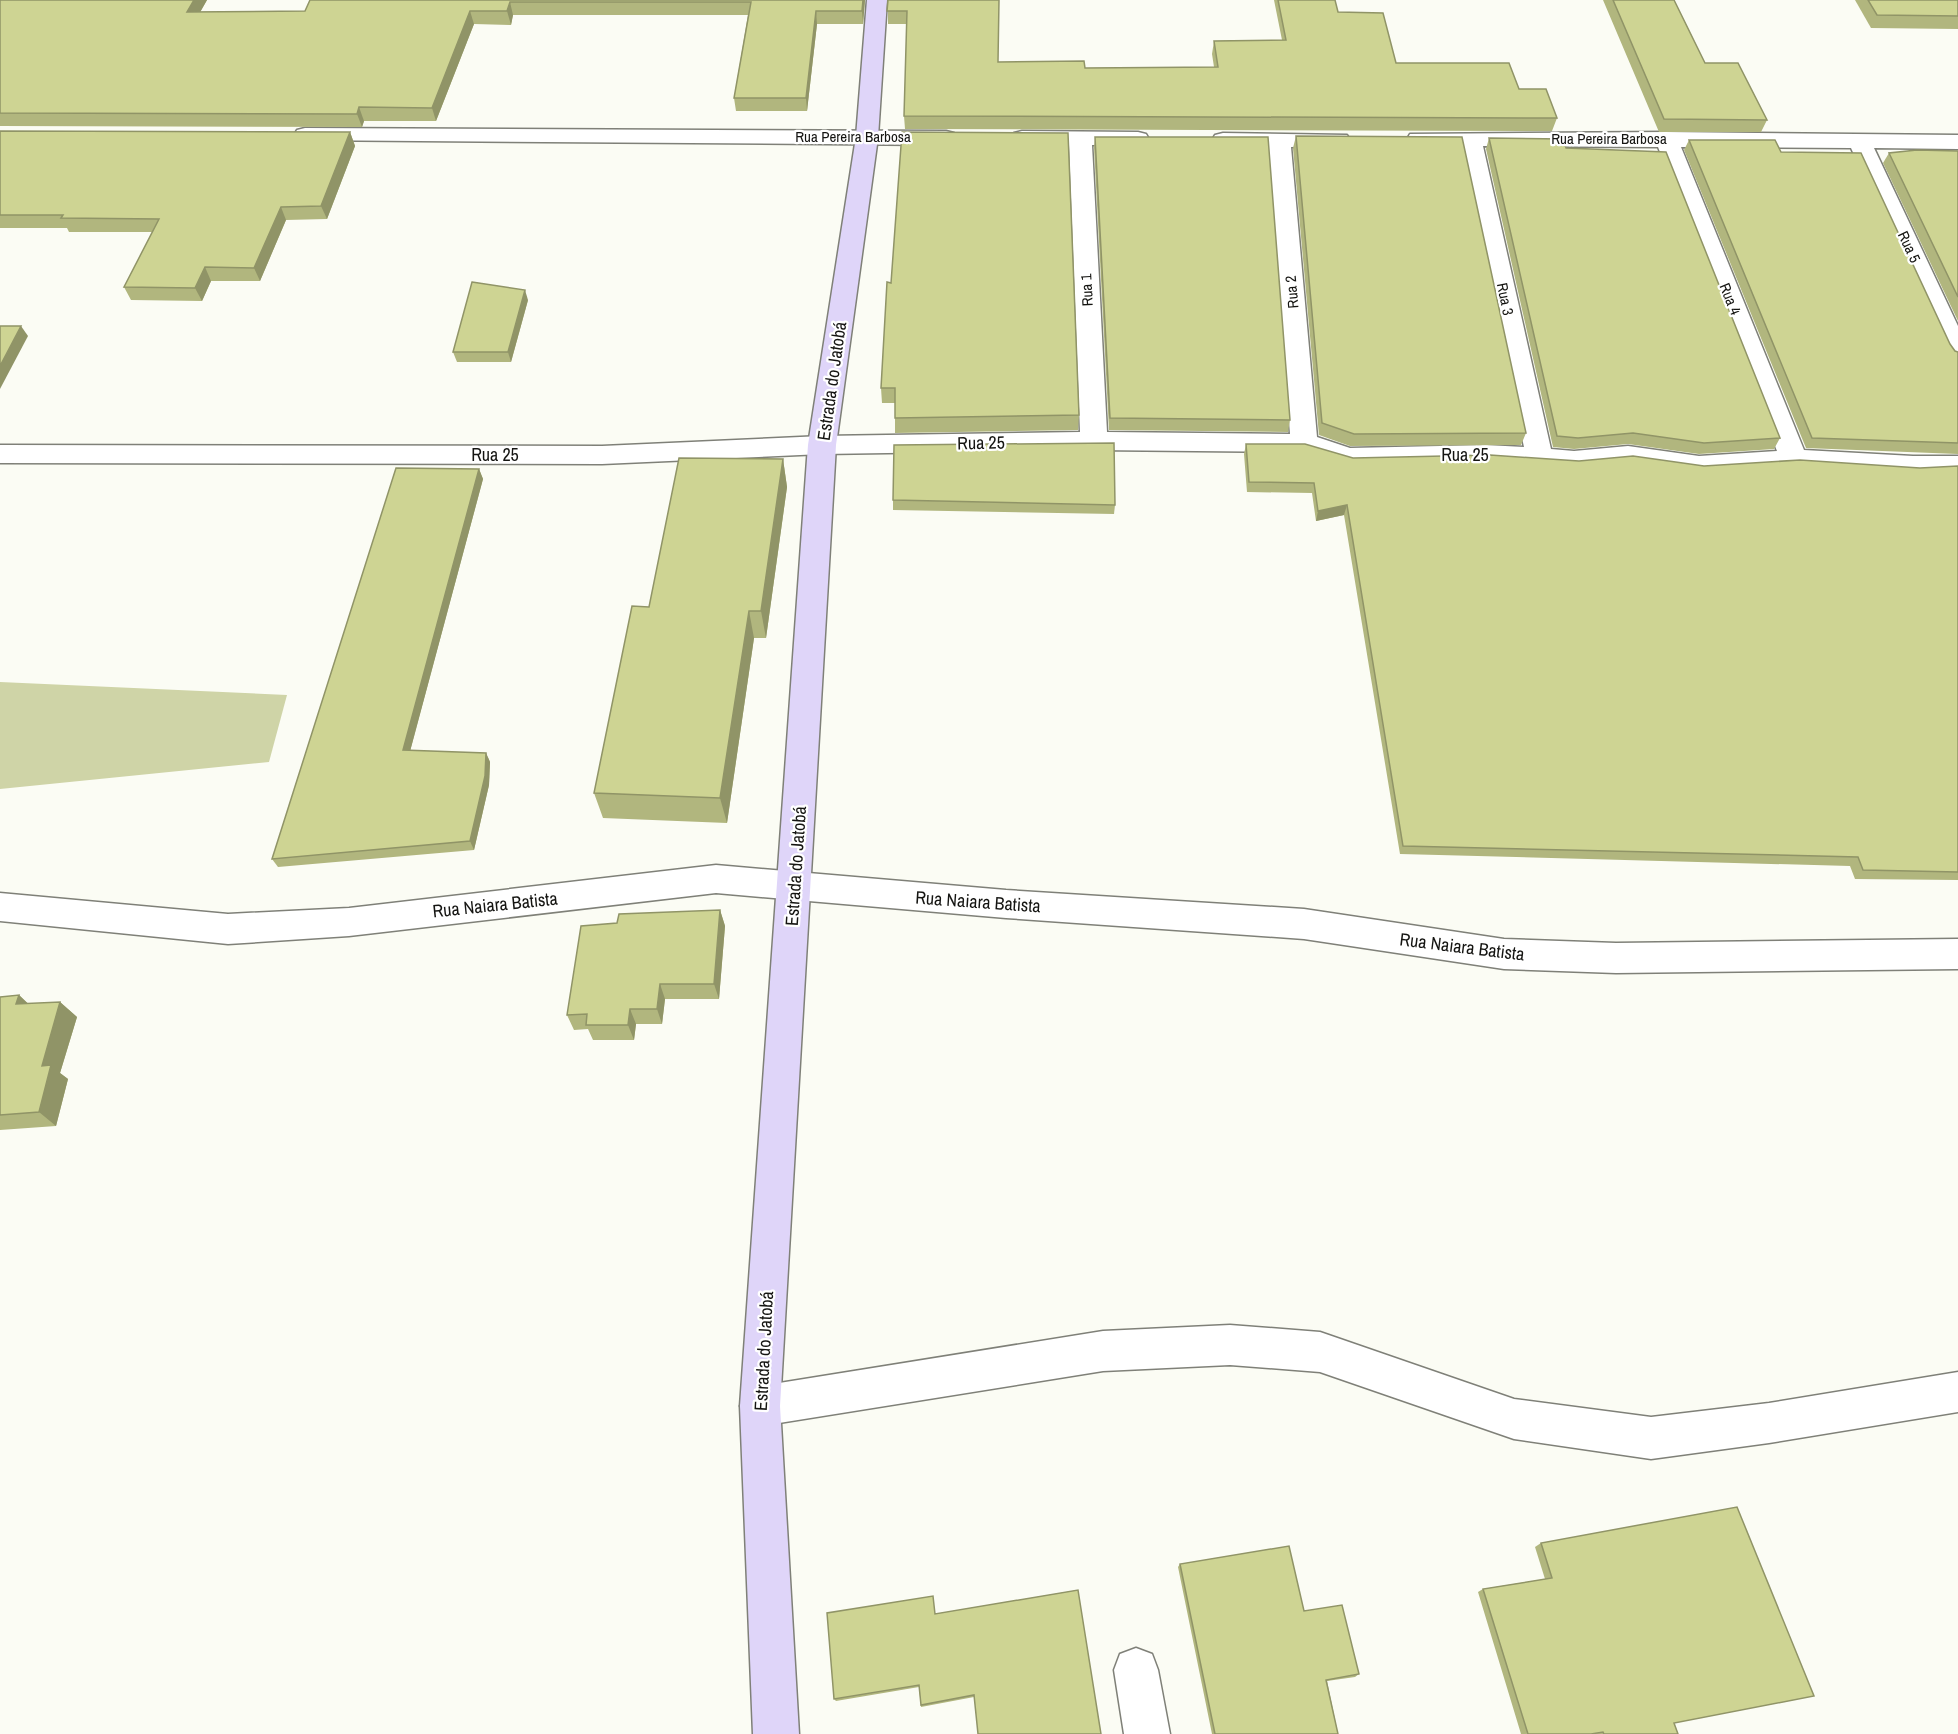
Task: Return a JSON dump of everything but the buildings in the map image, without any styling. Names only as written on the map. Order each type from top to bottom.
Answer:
[{"type":"street","name":"Estrada do Jatobá","points":[[776,1734],[760,1406],[822,445],[867,137],[877,0]]},
{"type":"street","name":"Rua Pereira Barbosa","points":[[285,135],[974,138]]},
{"type":"street","points":[[997,138],[1162,140]]},
{"type":"street","name":"Rua 1","points":[[1080,139],[1094,441]]},
{"type":"street","name":"Rua 3","points":[[1470,139],[1540,459]]},
{"type":"street","name":"Rua Pereira Barbosa","points":[[1399,140],[1666,139],[1958,142]]},
{"type":"street","name":"Rua 4","points":[[1666,139],[1794,459]]},
{"type":"street","points":[[1197,140],[1363,140]]},
{"type":"street","name":"Rua 2","points":[[1279,140],[1304,443]]},
{"type":"street","name":"Rua 5","points":[[1860,141],[1958,353]]},
{"type":"street","name":"Rua 25","points":[[0,454],[602,454],[822,445],[1094,441],[1304,443],[1350,458],[1486,454],[1574,460],[1628,455],[1657,461],[1699,465],[1794,459],[1913,466],[1958,465]]},
{"type":"street","name":"Rua Naiara Batista","points":[[0,907],[228,928],[349,922],[716,879],[795,888],[1304,924],[1504,954],[1616,958],[1958,954]]},
{"type":"street","points":[[760,1406],[1103,1351],[1230,1345],[1320,1352],[1514,1419],[1651,1438],[1769,1423],[1958,1392]]},
{"type":"street","points":[[1136,1670],[1147,1734]]},
{"type":"green space","points":[[0,682],[287,695],[269,762],[0,789]]}]
